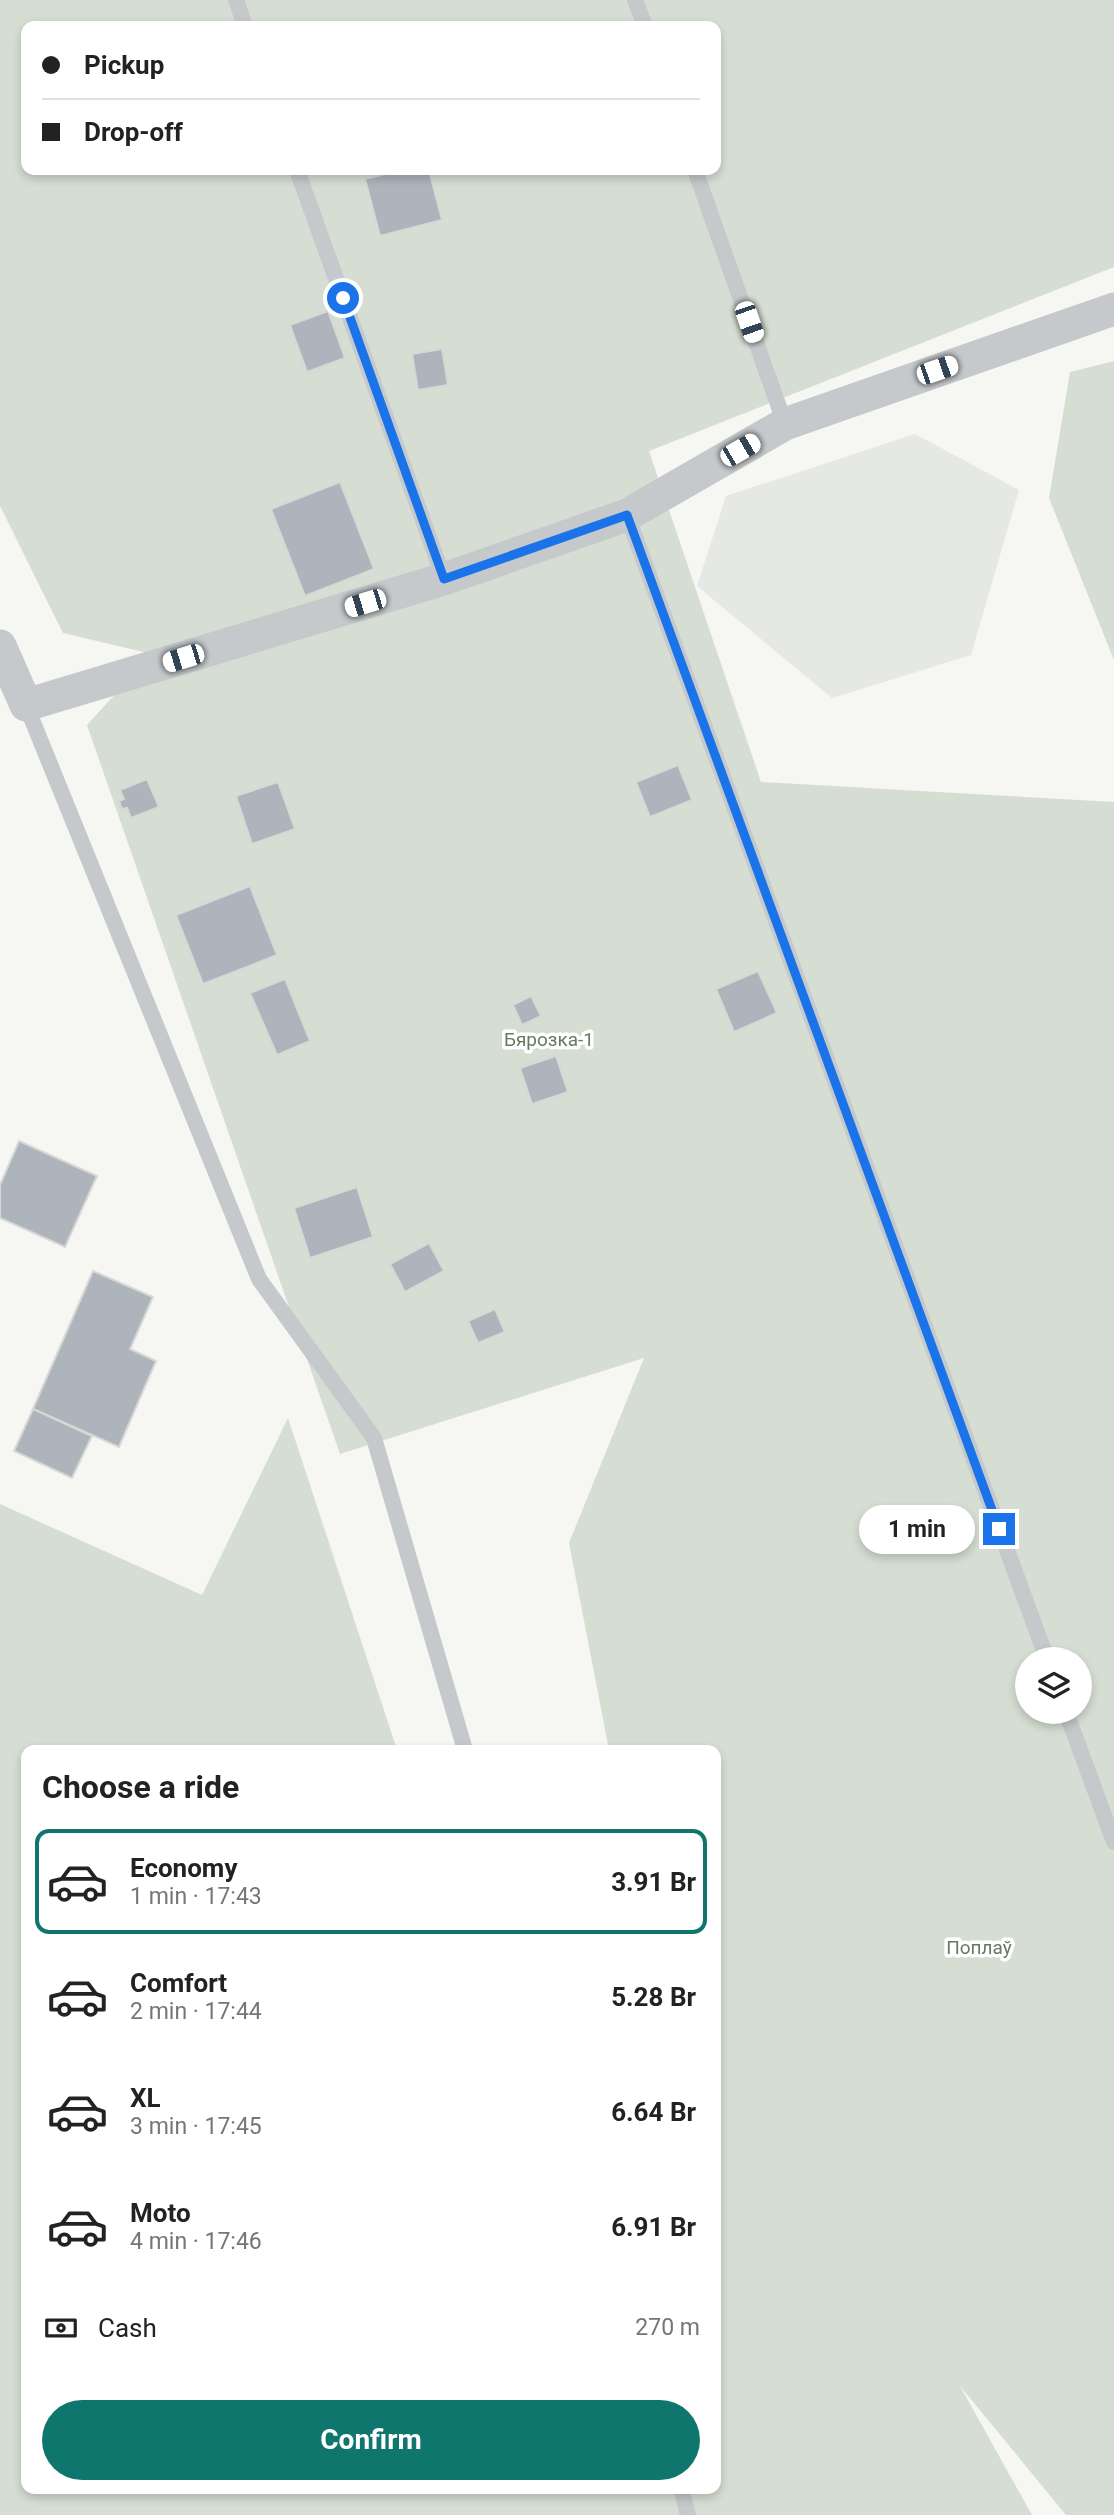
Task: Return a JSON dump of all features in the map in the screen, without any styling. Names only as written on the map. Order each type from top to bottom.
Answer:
[{"type":"street","points":[[0,646],[26,705],[444,579],[627,515],[785,424],[1114,309]]},
{"type":"lane","points":[[236,0],[244,21]]},
{"type":"lane","points":[[635,0],[643,21]]},
{"type":"lane","points":[[299,175],[444,579]]},
{"type":"lane","points":[[697,175],[785,424]]},
{"type":"lane","points":[[627,515],[1043,1647]]},
{"type":"lane","points":[[26,705],[259,1279],[374,1438],[464,1745]]},
{"type":"lane","points":[[1070,1724],[1114,1842]]},
{"type":"lane","points":[[683,2494],[688,2515]]},
{"type":"shaded area","points":[[915,434],[1019,490],[971,655],[832,698],[697,586],[726,496]]},
{"type":"green space","name":"Бярозка-1","points":[[0,0],[1114,0],[1114,267],[649,451],[761,782],[1114,802],[1114,2515],[1066,2515],[960,2386],[1032,2515],[0,2515],[0,1504],[202,1595],[288,1418],[395,1745],[21,1745],[21,2494],[721,2494],[721,1745],[608,1745],[569,1543],[644,1358],[340,1454],[87,725],[152,654],[63,633],[0,506]]},
{"type":"green space","points":[[1114,361],[1114,660],[1049,498],[1070,372]]},
{"type":"building","points":[[381,175],[430,175],[442,220],[380,236],[365,179]]},
{"type":"building","points":[[328,311],[345,358],[307,372],[290,325]]},
{"type":"building","points":[[442,349],[448,385],[418,390],[412,354]]},
{"type":"building","points":[[340,482],[374,569],[305,596],[271,509]]},
{"type":"building","points":[[678,765],[692,800],[650,817],[636,782]]},
{"type":"building","points":[[147,779],[159,807],[131,818],[127,808],[122,809],[119,801],[124,799],[120,790]]},
{"type":"building","points":[[278,782],[295,829],[252,844],[236,796]]},
{"type":"building","points":[[250,886],[277,955],[203,984],[176,915]]},
{"type":"building","points":[[758,971],[777,1013],[734,1032],[716,989]]},
{"type":"building","points":[[285,979],[310,1041],[277,1055],[250,993]]},
{"type":"building","points":[[531,996],[541,1016],[522,1025],[513,1005]]},
{"type":"building","points":[[556,1056],[568,1092],[532,1104],[520,1068]]},
{"type":"building","points":[[19,1141],[97,1176],[65,1247],[0,1218],[0,1185]]},
{"type":"building","points":[[357,1187],[373,1237],[310,1258],[294,1208]]},
{"type":"building","points":[[429,1243],[444,1271],[405,1292],[390,1264]]},
{"type":"building","points":[[93,1271],[153,1297],[130,1349],[156,1361],[119,1447],[33,1409]]},
{"type":"building","points":[[495,1309],[505,1332],[478,1343],[468,1321]]},
{"type":"building","points":[[33,1409],[92,1436],[72,1478],[14,1451]]},
{"type":"route","points":[[343,298],[444,579],[627,515],[999,1529]]},
{"type":"park label","name":"Поплаў","points":[[979,1947]]}]
